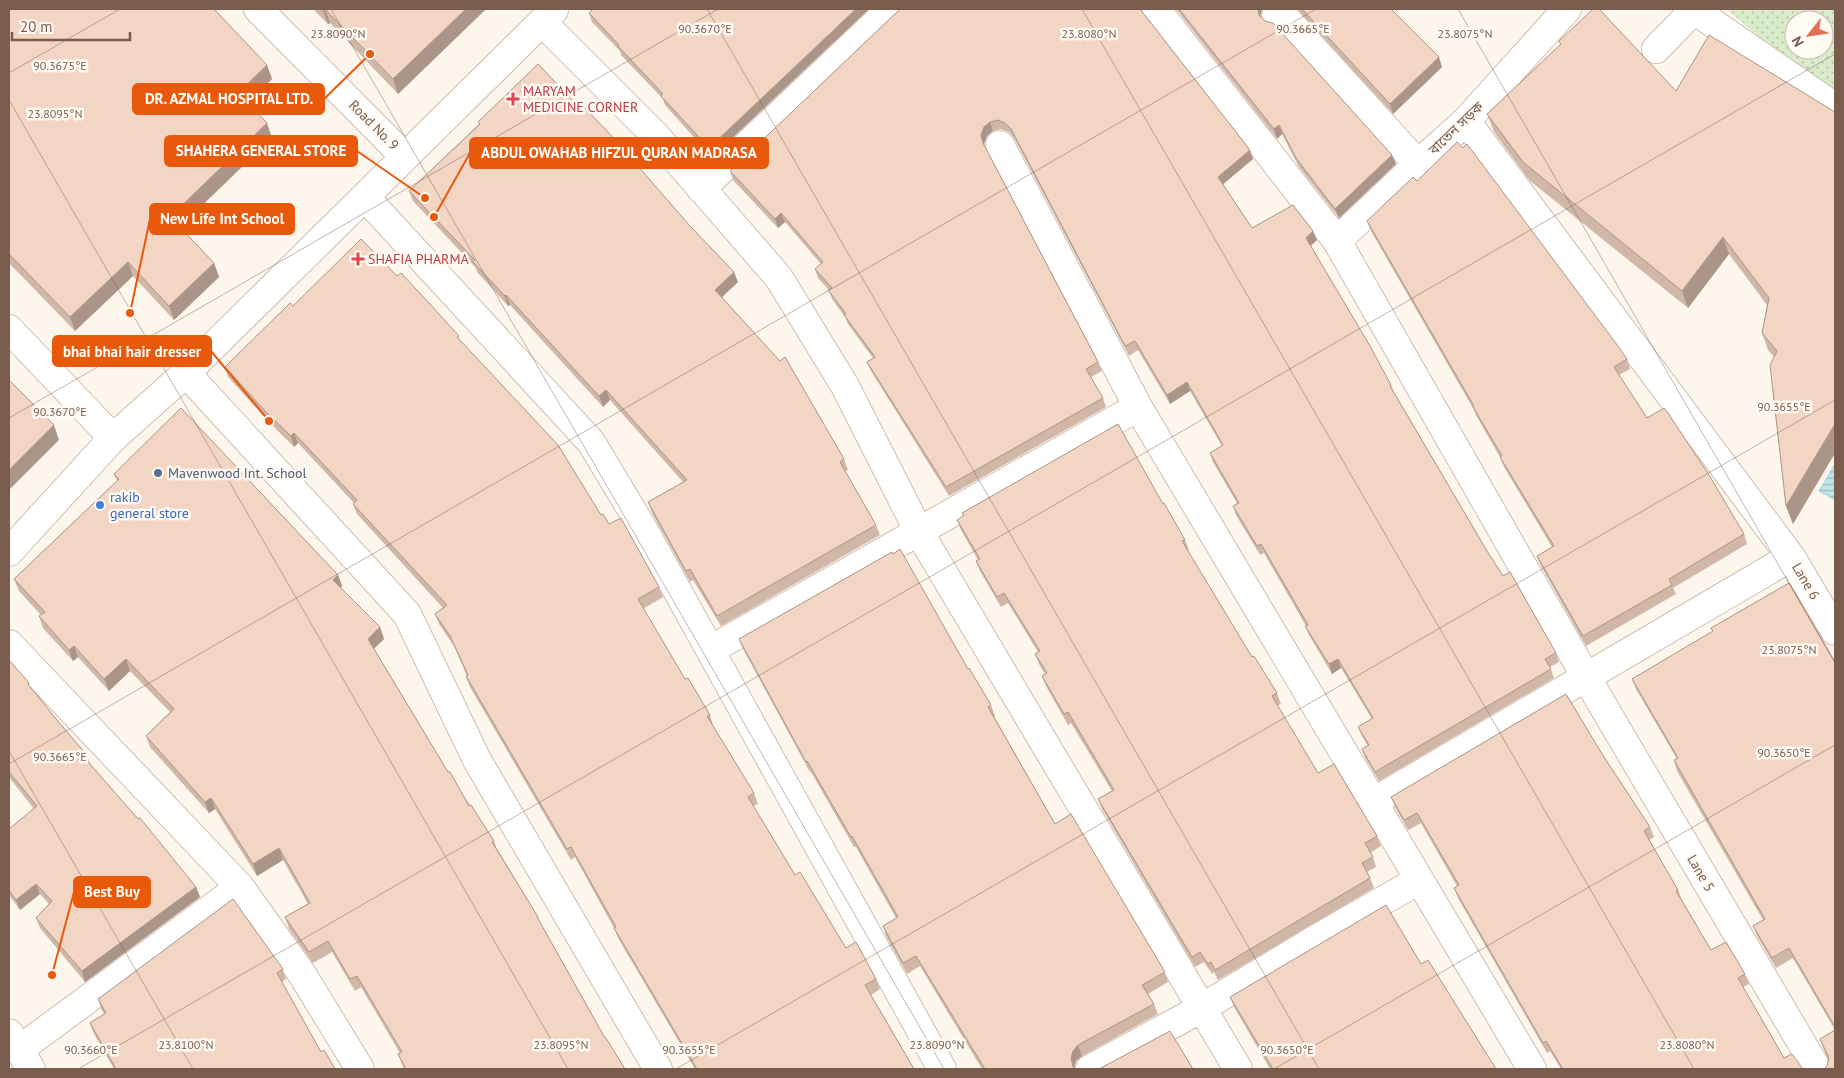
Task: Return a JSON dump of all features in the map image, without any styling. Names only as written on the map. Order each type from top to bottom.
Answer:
[{"type":"street","name":"Road No. 9","points":[[258,9],[405,157]]},
{"type":"street","points":[[701,189],[891,9]]},
{"type":"street","name":"Lane 5","points":[[1156,9],[1337,241],[1586,677],[1817,1069]]},
{"type":"street","name":"বাতেন সড়ক","points":[[1337,241],[1466,121],[1567,9]]},
{"type":"street","points":[[1656,49],[1694,10],[1835,107]]},
{"type":"street","points":[[9,552],[113,438],[186,373],[549,15],[780,278],[845,386],[919,532],[1238,1069]]},
{"type":"street","points":[[1276,16],[1286,18],[1418,164]]},
{"type":"street","name":"Lane 6","points":[[1466,121],[1791,557],[1835,631]]},
{"type":"street","points":[[1000,145],[1138,407],[1532,1069]]},
{"type":"street","points":[[365,197],[591,442],[642,527],[942,1069]]},
{"type":"street","points":[[9,329],[113,438]]},
{"type":"street","points":[[186,373],[408,614],[477,760],[658,1069]]},
{"type":"street","points":[[710,650],[1138,407]]},
{"type":"street","points":[[1372,802],[1791,557]]},
{"type":"street","points":[[9,644],[240,886],[302,974],[360,1069]]},
{"type":"street","points":[[1090,1069],[1202,1008],[1419,880]]},
{"type":"street","points":[[20,1050],[240,886]]},
{"type":"green space","points":[[1727,9],[1835,9],[1835,104],[1785,60],[1834,60],[1834,10],[1784,10],[1784,59]]},
{"type":"water","points":[[1835,464],[1835,500],[1819,491]]},
{"type":"building","points":[[9,9],[214,9],[267,65],[238,93],[267,123],[170,217],[214,263],[169,306],[128,262],[70,317],[9,254]]},
{"type":"building","points":[[325,9],[466,9],[393,79]]},
{"type":"building","points":[[593,9],[856,9],[709,148],[589,13]]},
{"type":"building","points":[[900,9],[1140,9],[1250,150],[1218,177],[1252,228],[1293,205],[1313,231],[1306,238],[1370,346],[1390,386],[1487,551],[1503,576],[1510,572],[1556,653],[1545,659],[1551,669],[1375,772],[1362,749],[1369,745],[1358,727],[1373,718],[1338,659],[1329,664],[1305,626],[1308,625],[1261,544],[1257,546],[1233,506],[1239,503],[1210,453],[1223,445],[1187,382],[1167,395],[1135,341],[1125,346],[1011,129],[1005,123],[998,120],[990,122],[984,127],[981,135],[983,143],[1098,362],[1086,369],[1103,398],[946,487],[867,362],[875,357],[828,290],[832,288],[815,269],[823,262],[781,213],[775,219],[730,171]]},
{"type":"building","points":[[1179,9],[1258,9],[1259,15],[1265,21],[1273,23],[1392,155],[1335,209],[1296,158],[1279,125],[1274,129]]},
{"type":"building","points":[[1302,9],[1391,9],[1439,57],[1390,104]]},
{"type":"building","points":[[1593,9],[1599,9],[1676,91],[1709,35],[1835,112],[1835,424],[1786,506],[1770,365],[1777,351],[1762,333],[1769,298],[1723,237],[1682,291],[1523,162],[1487,114],[1561,44],[1559,41]]},
{"type":"building","points":[[538,64],[577,105],[580,103],[609,133],[690,226],[734,272],[715,290],[780,361],[785,357],[844,459],[840,462],[876,525],[717,616],[690,569],[686,571],[648,502],[687,480],[606,390],[599,396],[473,262],[475,260],[409,191],[480,124],[478,122]]},
{"type":"building","points":[[1457,142],[1463,148],[1467,144],[1627,359],[1614,367],[1647,418],[1664,408],[1668,413],[1709,475],[1744,534],[1669,579],[1672,585],[1583,636],[1537,556],[1554,546],[1500,457],[1502,456],[1474,406],[1367,221],[1413,177],[1417,181]]},
{"type":"building","points":[[361,239],[397,276],[401,273],[459,336],[457,337],[558,445],[601,515],[603,514],[609,524],[621,518],[659,587],[638,599],[685,679],[688,678],[710,715],[707,716],[754,793],[748,797],[795,875],[800,872],[846,948],[856,942],[876,979],[865,985],[914,1069],[697,1069],[614,928],[616,927],[571,847],[567,849],[466,676],[468,675],[450,636],[435,614],[447,605],[353,504],[357,500],[294,433],[291,436],[266,412],[225,367],[290,303],[293,306]]},
{"type":"building","points":[[9,380],[54,425],[9,470]]},
{"type":"building","points":[[181,408],[338,575],[333,580],[380,627],[368,639],[469,806],[471,805],[494,841],[492,842],[538,917],[605,1038],[625,1069],[406,1069],[398,1054],[402,1052],[357,976],[350,979],[328,941],[309,952],[285,917],[310,903],[279,848],[253,864],[211,798],[205,802],[146,736],[174,709],[126,659],[104,679],[74,646],[69,650],[39,616],[45,612],[14,579],[119,479],[114,474]]},
{"type":"building","points":[[1118,424],[1185,540],[1182,541],[1252,657],[1254,656],[1277,693],[1272,696],[1318,773],[1334,764],[1377,836],[1365,843],[1373,857],[1362,863],[1370,878],[1215,970],[1211,962],[1208,964],[1200,952],[1192,957],[1098,799],[1114,790],[1068,712],[1064,714],[1042,676],[1047,673],[1035,654],[1040,651],[1004,593],[997,597],[976,561],[980,559],[957,520],[964,515],[962,513]]},
{"type":"building","points":[[900,549],[968,669],[991,705],[988,707],[1055,824],[1071,814],[1165,972],[1142,985],[1154,1004],[1078,1045],[1073,1051],[1071,1058],[1073,1067],[1076,1069],[985,1069],[916,956],[903,963],[883,926],[898,917],[852,836],[806,762],[739,639]]},
{"type":"building","points":[[1789,583],[1835,662],[1835,1027],[1789,948],[1772,958],[1753,926],[1765,919],[1674,760],[1678,758],[1632,679],[1713,631],[1711,628]]},
{"type":"building","points":[[9,660],[86,754],[83,756],[138,819],[140,818],[196,887],[82,971],[36,918],[52,901],[36,884],[16,900],[9,890],[9,829],[37,806],[9,772]]},
{"type":"building","points":[[1566,694],[1602,754],[1650,827],[1644,831],[1678,890],[1676,891],[1711,950],[1726,942],[1745,974],[1738,978],[1784,1058],[1792,1054],[1803,1069],[1563,1069],[1546,1041],[1543,1043],[1454,888],[1459,885],[1417,813],[1404,820],[1391,797]]},
{"type":"building","points":[[233,899],[283,969],[277,973],[321,1052],[324,1050],[335,1069],[116,1069],[90,1023],[106,1013],[98,999]]},
{"type":"building","points":[[1386,905],[1421,964],[1428,960],[1496,1069],[1273,1069],[1230,997]]},
{"type":"building","points":[[1835,1030],[1835,1069],[1824,1069],[1829,1058],[1820,1039]]},
{"type":"building","points":[[1170,1031],[1193,1069],[1099,1069]]},
{"type":"place","name":"DR. AZMAL HOSPITAL LTD.","points":[[370,54]]},
{"type":"place","name":"MARYAM MEDICINE CORNER","points":[[513,99]]},
{"type":"place","name":"SHAHERA GENERAL STORE","points":[[425,198]]},
{"type":"place","name":"ABDUL OWAHAB HIFZUL QURAN MADRASA","points":[[434,217]]},
{"type":"place","name":"SHAFIA PHARMA","points":[[358,259]]},
{"type":"place","name":"New Life Int School","points":[[130,313]]},
{"type":"place","name":"bhai bhai hair dresser","points":[[269,421]]},
{"type":"place","name":"Mavenwood Int. School","points":[[158,473]]},
{"type":"place","name":"rakib general store","points":[[100,505]]},
{"type":"place","name":"Best Buy","points":[[52,975]]}]
